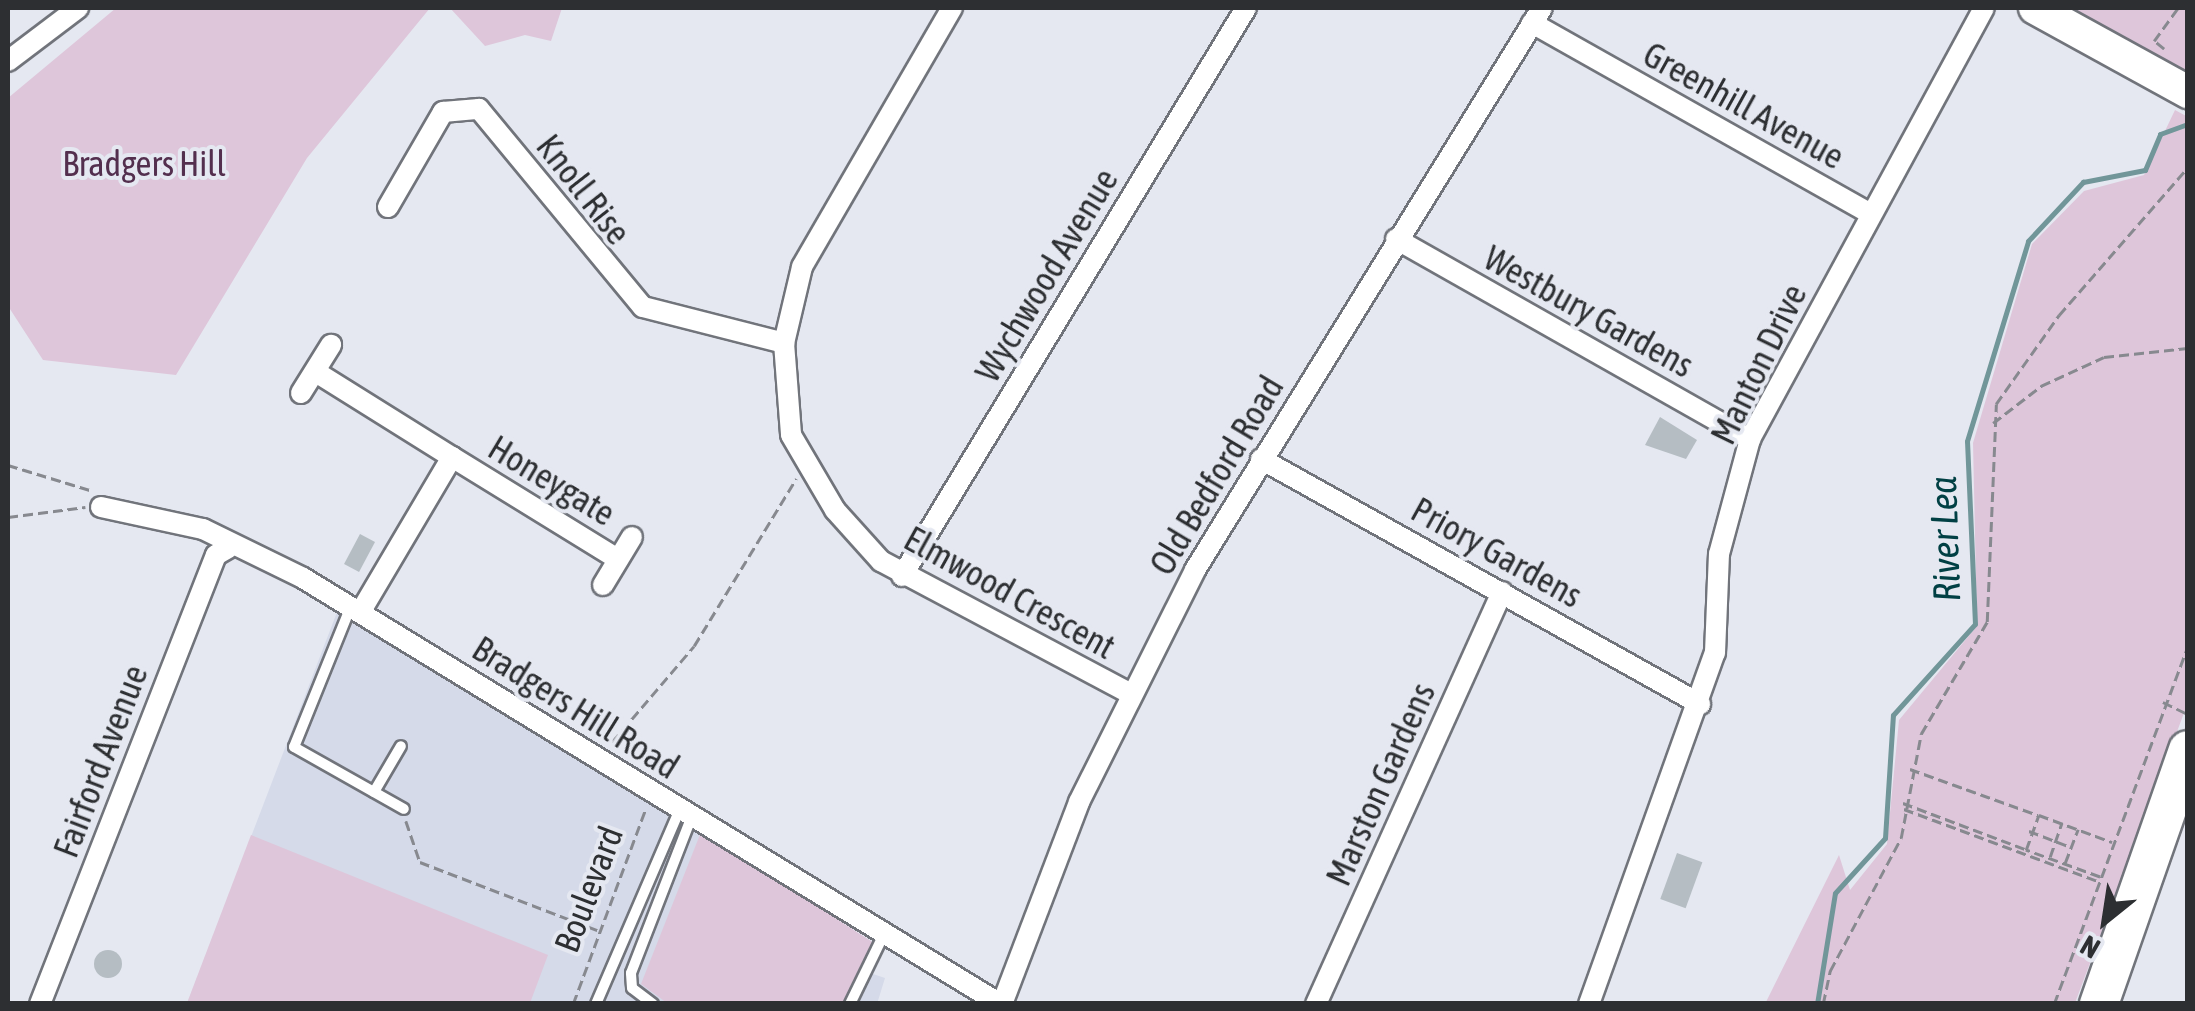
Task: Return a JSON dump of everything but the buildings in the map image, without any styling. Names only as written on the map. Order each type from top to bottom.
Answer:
[{"type":"highway","points":[[2099,1004],[2188,750]]},
{"type":"main road","points":[[2035,8],[2188,92]]},
{"type":"street","points":[[8,64],[78,8]]},
{"type":"street","name":"Elmwood Crescent","points":[[952,8],[830,206],[784,342],[781,392],[806,463],[835,510],[902,576],[1129,694]]},
{"type":"street","name":"Wychwood Avenue","points":[[902,576],[1246,8]]},
{"type":"street","name":"Manton Drive","points":[[1589,1004],[1715,654],[1719,554],[1750,439],[1984,8]]},
{"type":"street","name":"Greenhill Avenue","points":[[1537,16],[1872,214]]},
{"type":"street","name":"Old Bedford Road","points":[[1001,1004],[1129,694],[1261,460],[1537,16]]},
{"type":"street","name":"Knoll Rise","points":[[388,207],[444,112],[479,110],[643,307],[784,342]]},
{"type":"street","name":"Westbury Gardens","points":[[1396,239],[1750,439]]},
{"type":"street","points":[[300,394],[319,374],[331,345]]},
{"type":"street","name":"Honeygate","points":[[319,374],[618,559]]},
{"type":"street","name":"Honeygate","points":[[356,608],[452,458]]},
{"type":"street","name":"Priory Gardens","points":[[1261,460],[1700,704]]},
{"type":"street","name":"Bradgers Hill Road","points":[[102,507],[203,529],[228,548],[356,608],[882,938],[1001,1004]]},
{"type":"street","points":[[603,585],[632,537]]},
{"type":"street","name":"Fairford Avenue","points":[[40,1004],[216,554],[228,548]]},
{"type":"street","name":"Marston Gardens","points":[[1316,1004],[1502,592]]},
{"type":"lane","points":[[356,608],[294,747],[404,810]]},
{"type":"lane","points":[[374,792],[401,746]]},
{"type":"lane","points":[[596,1004],[685,814]]},
{"type":"lane","points":[[653,1004],[632,988],[631,973],[685,814]]},
{"type":"lane","points":[[850,1004],[882,938]]},
{"type":"path","points":[[2154,41],[2178,8]]},
{"type":"path","points":[[1823,1004],[1830,971],[1901,838],[1902,802],[1910,769],[1988,622],[1997,555],[1992,424],[2059,315],[2188,167]]},
{"type":"path","points":[[1992,424],[2041,386],[2104,357],[2188,348]]},
{"type":"path","points":[[598,758],[694,646],[806,463]]},
{"type":"path","points":[[8,518],[102,507]]},
{"type":"path","points":[[2054,1004],[2163,702],[2188,646]]},
{"type":"path","points":[[2163,702],[2188,714]]},
{"type":"path","points":[[1910,769],[2113,842]]},
{"type":"path","name":"Boulevard","points":[[573,1004],[597,930],[652,794]]},
{"type":"path","points":[[1902,802],[2100,879]]},
{"type":"path","points":[[1902,809],[2100,879]]},
{"type":"path","points":[[404,810],[420,862],[597,930]]},
{"type":"path","points":[[2026,850],[2040,815]]},
{"type":"path","points":[[2050,858],[2062,823]]},
{"type":"path","points":[[2065,864],[2078,829]]},
{"type":"path","points":[[2031,832],[2071,846]]},
{"type":"path","points":[[590,952],[608,959]]},
{"type":"shaded area","points":[[339,607],[874,943],[870,973],[885,978],[877,1004],[187,1004]]},
{"type":"green space","name":"Bradgers Hill","points":[[116,8],[430,8],[307,158],[176,375],[43,360],[8,306],[8,98]]},
{"type":"green space","points":[[450,8],[562,8],[551,41],[525,35],[485,46]]},
{"type":"green space","points":[[2067,8],[2187,8],[2187,73],[2155,55]]},
{"type":"green space","points":[[2175,110],[2188,117],[2187,705],[2075,1003],[1765,1004],[1839,855],[1850,890],[1887,844],[1899,720],[1977,626],[1973,443],[2032,244],[2084,191],[2144,175]]},
{"type":"green space","points":[[701,832],[874,943],[843,1003],[667,1003],[641,984]]},
{"type":"green space","points":[[251,835],[548,955],[530,1003],[187,1003]]},
{"type":"waterway","name":"River Lea","points":[[1817,1004],[1835,893],[1885,838],[1893,715],[1975,624],[1967,441],[2028,241],[2083,182],[2145,170],[2160,134],[2188,124]]}]
